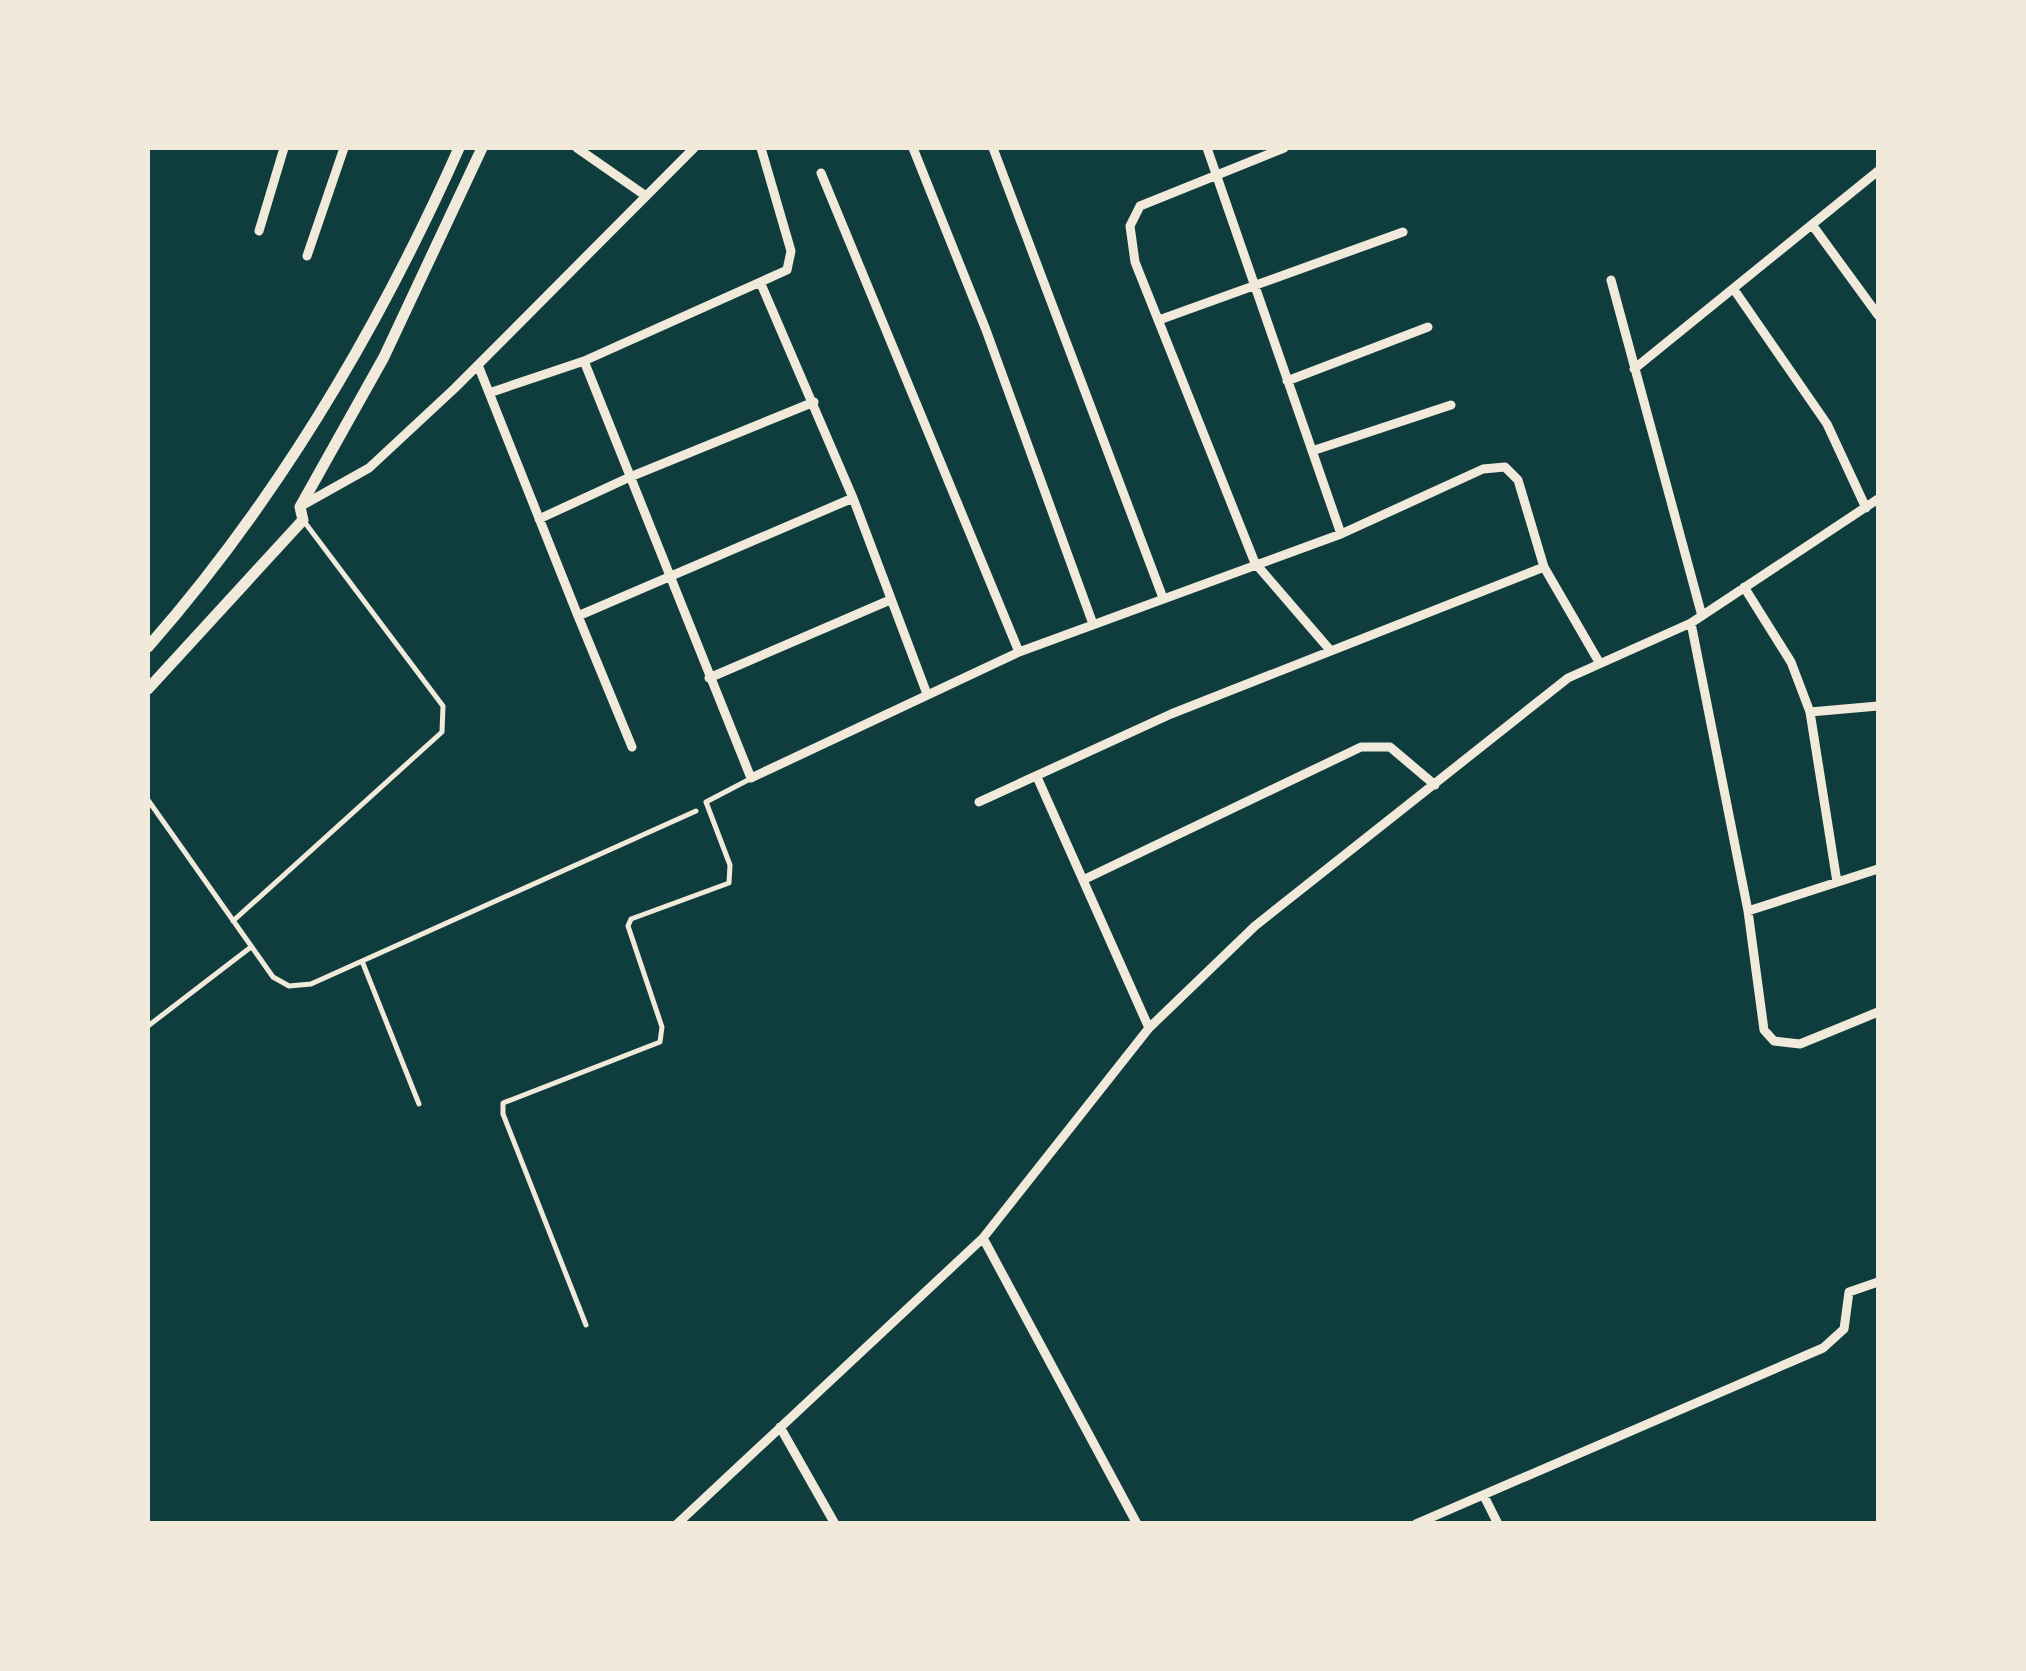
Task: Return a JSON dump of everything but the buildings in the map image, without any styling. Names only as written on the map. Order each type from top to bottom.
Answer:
[{"type":"street","points":[[259,230],[284,148]]},
{"type":"street","points":[[306,256],[344,148]]},
{"type":"street","points":[[148,648],[248,526],[356,358],[459,148]]},
{"type":"street","points":[[148,688],[301,513],[384,357],[482,148]]},
{"type":"street","points":[[577,148],[646,196]]},
{"type":"street","points":[[301,513],[369,468],[694,148]]},
{"type":"street","points":[[489,393],[584,361],[787,270],[791,260],[761,148]]},
{"type":"street","points":[[913,148],[986,330],[1093,624]]},
{"type":"street","points":[[992,148],[1162,598]]},
{"type":"street","points":[[1207,148],[1340,534]]},
{"type":"street","points":[[1284,148],[1215,172],[1140,206],[1130,226],[1135,262],[1255,564],[1330,650]]},
{"type":"street","points":[[1634,368],[1735,291],[1878,170]]},
{"type":"street","points":[[822,174],[1019,652]]},
{"type":"street","points":[[1813,226],[1878,315]]},
{"type":"street","points":[[1158,320],[1403,232]]},
{"type":"street","points":[[1611,280],[1702,616]]},
{"type":"street","points":[[762,284],[853,498],[928,694]]},
{"type":"street","points":[[1735,291],[1827,424],[1866,508]]},
{"type":"street","points":[[1287,381],[1428,327]]},
{"type":"street","points":[[584,361],[751,778],[1019,652],[1340,534],[1483,469],[1504,467],[1518,480],[1544,567],[1599,662]]},
{"type":"street","points":[[478,364],[632,748]]},
{"type":"street","points":[[539,519],[630,476],[814,402]]},
{"type":"street","points":[[1312,452],[1451,405]]},
{"type":"street","points":[[578,616],[853,498]]},
{"type":"street","points":[[677,1524],[982,1238],[1149,1028],[1255,926],[1568,678],[1691,623],[1878,499]]},
{"type":"street","points":[[979,802],[1171,714],[1544,567]]},
{"type":"street","points":[[1744,587],[1791,662],[1810,712],[1837,882]]},
{"type":"street","points":[[709,678],[890,600]]},
{"type":"street","points":[[1691,623],[1748,911],[1764,1030],[1774,1041],[1800,1044],[1878,1012]]},
{"type":"street","points":[[1810,712],[1878,706]]},
{"type":"street","points":[[1083,880],[1362,747],[1390,747],[1434,785]]},
{"type":"street","points":[[1037,777],[1149,1028]]},
{"type":"street","points":[[1748,911],[1878,869]]},
{"type":"street","points":[[982,1238],[1137,1524]]},
{"type":"street","points":[[1416,1524],[1823,1348],[1844,1329],[1849,1292],[1878,1282]]},
{"type":"street","points":[[780,1427],[836,1524]]},
{"type":"street","points":[[1484,1496],[1498,1524]]},
{"type":"lane","points":[[233,920],[442,732],[446,721],[443,706],[301,513]]},
{"type":"lane","points":[[586,1325],[503,1114],[504,1104],[660,1042],[662,1028],[628,926],[631,919],[729,883],[730,865],[706,802],[751,778]]},
{"type":"lane","points":[[148,800],[273,977],[289,986],[311,984],[696,811]]},
{"type":"lane","points":[[148,1026],[251,946]]},
{"type":"lane","points":[[362,961],[419,1104]]}]
